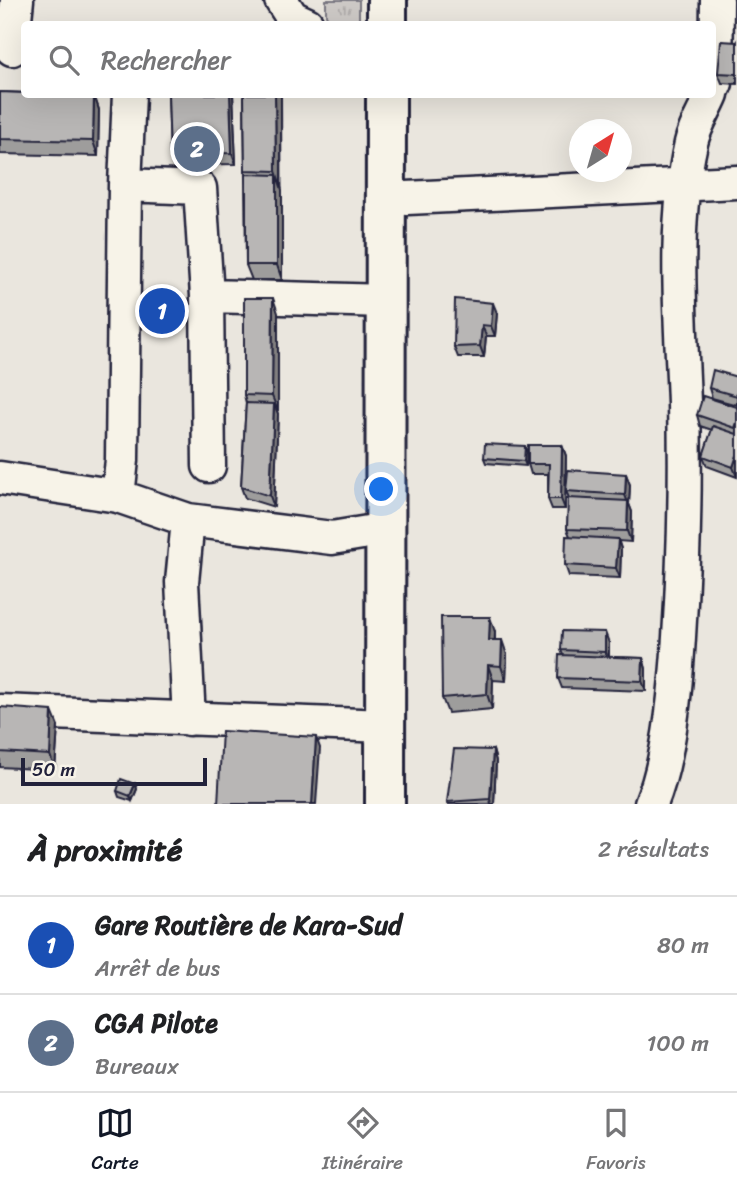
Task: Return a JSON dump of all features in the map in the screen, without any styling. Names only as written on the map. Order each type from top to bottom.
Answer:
[{"type":"highway","points":[[387,0],[387,21]]},
{"type":"highway","points":[[385,804],[386,98]]},
{"type":"street","points":[[12,49],[17,0]]},
{"type":"street","points":[[281,0],[292,17],[301,21]]},
{"type":"street","points":[[308,21],[310,0]]},
{"type":"street","points":[[716,83],[717,0]]},
{"type":"street","points":[[118,496],[122,460],[125,185],[129,98]]},
{"type":"street","points":[[651,804],[659,783],[677,678],[683,580],[684,407],[679,249],[684,183],[691,142],[699,116],[709,98]]},
{"type":"street","points":[[386,199],[737,182]]},
{"type":"street","points":[[125,185],[200,188],[207,296],[209,466]]},
{"type":"street","points":[[207,296],[386,301]]},
{"type":"street","points":[[0,478],[118,496],[188,520],[332,538],[386,529]]},
{"type":"street","points":[[188,520],[181,582],[190,719]]},
{"type":"street","points":[[0,711],[386,726]]},
{"type":"green space","points":[[326,0],[359,0],[359,21],[330,21],[326,15]]},
{"type":"building","points":[[721,41],[737,42],[737,74],[718,73]]},
{"type":"building","points":[[0,92],[21,93],[21,98],[94,98],[93,141],[0,139]]},
{"type":"building","points":[[168,98],[230,98],[232,153],[170,155]]},
{"type":"building","points":[[244,98],[275,98],[276,171],[245,170]]},
{"type":"building","points":[[246,174],[277,175],[277,265],[246,265]]},
{"type":"building","points":[[244,298],[273,298],[272,396],[244,395]]},
{"type":"building","points":[[455,299],[493,303],[491,326],[482,325],[480,346],[454,347]]},
{"type":"building","points":[[713,370],[737,377],[737,396],[709,388]]},
{"type":"building","points":[[703,396],[737,407],[735,428],[697,415]]},
{"type":"building","points":[[246,403],[274,404],[270,496],[241,487]]},
{"type":"building","points":[[713,426],[737,434],[737,455],[733,467],[703,456]]},
{"type":"building","points":[[485,444],[525,446],[524,461],[484,458]]},
{"type":"building","points":[[528,445],[562,445],[561,499],[548,499],[549,464],[528,464]]},
{"type":"building","points":[[568,470],[626,474],[625,495],[566,491]]},
{"type":"building","points":[[568,498],[628,501],[627,531],[567,529]]},
{"type":"building","points":[[566,536],[618,539],[616,568],[565,565]]},
{"type":"building","points":[[441,617],[490,617],[489,640],[502,640],[501,666],[488,665],[487,694],[442,698]]},
{"type":"building","points":[[562,631],[605,632],[605,652],[561,650]]},
{"type":"building","points":[[559,655],[643,658],[642,681],[558,678]]},
{"type":"building","points":[[0,707],[52,711],[50,755],[0,752]]},
{"type":"building","points":[[222,731],[316,737],[312,804],[218,804]]},
{"type":"building","points":[[454,749],[493,750],[490,799],[447,802]]},
{"type":"building","points":[[121,779],[135,784],[130,796],[117,791]]},
{"type":"place","name":"CGA Pilote","points":[[197,149]]},
{"type":"place","name":"Gare Routière de Kara-Sud","points":[[162,311]]}]
